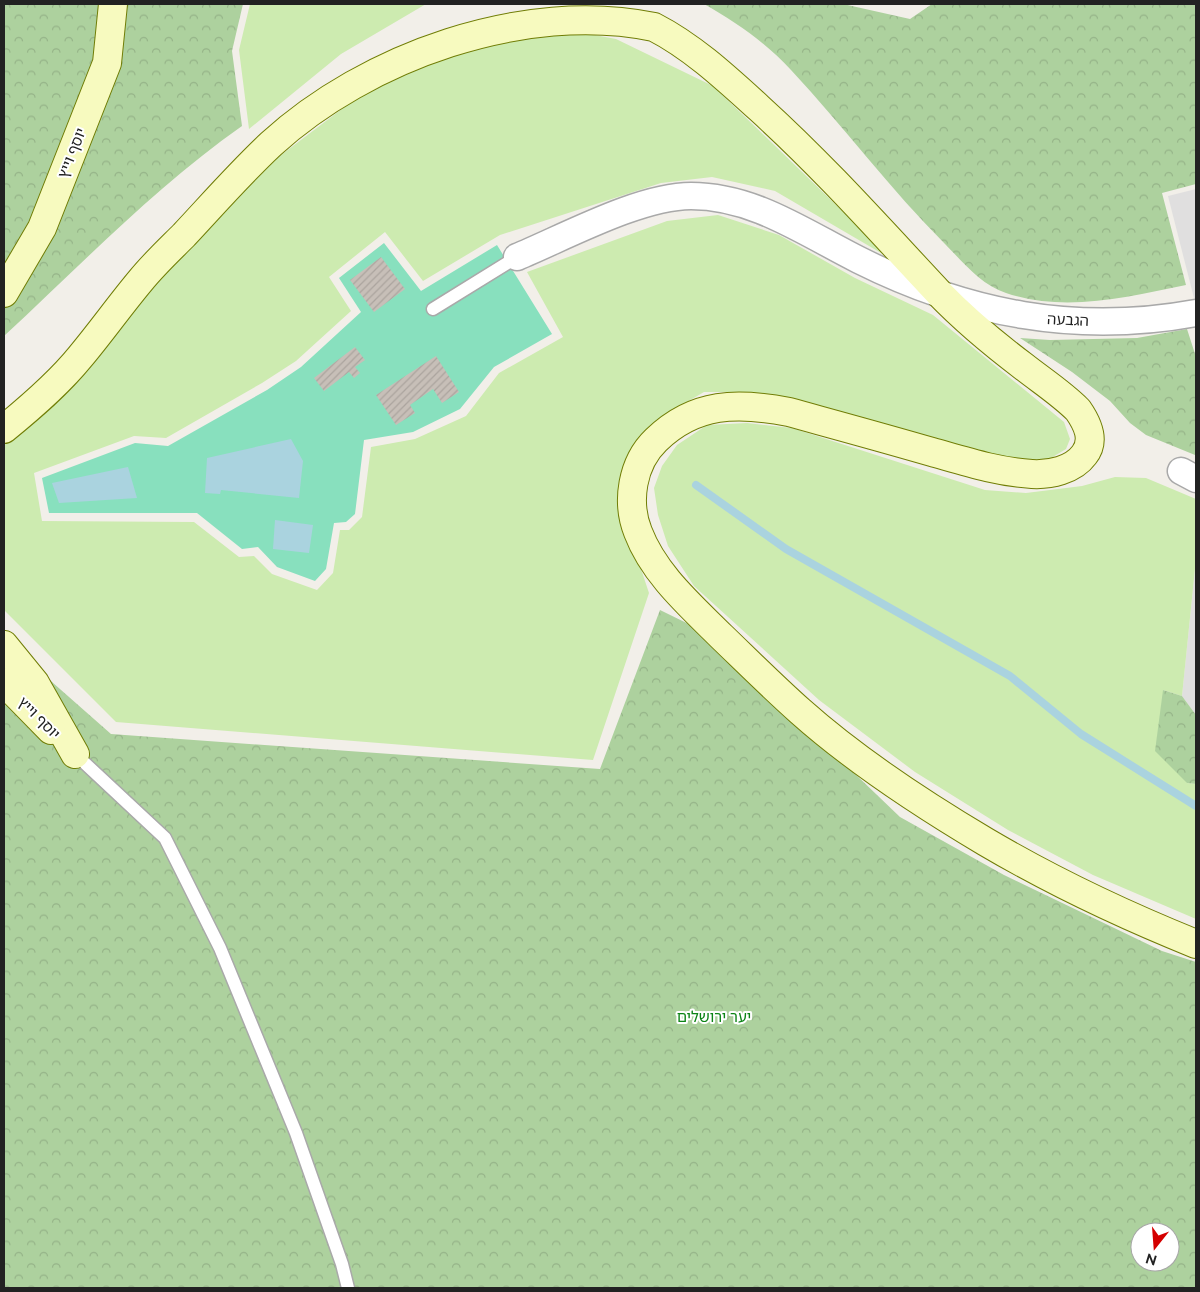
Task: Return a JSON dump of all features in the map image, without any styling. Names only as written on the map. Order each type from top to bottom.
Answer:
[{"type":"main road","name":"יוסף וייץ","points":[[4,293],[42,228],[107,63],[113,4]]},
{"type":"main road","points":[[4,428],[48,390],[79,359],[145,275],[224,189],[273,142],[367,71],[403,50],[465,22],[510,9],[546,5],[582,6],[618,13],[653,26],[673,38],[721,74],[798,145],[880,228],[942,295],[992,341],[1078,410],[1084,419],[1090,437],[1089,446],[1078,461],[1055,472],[1033,474],[1015,472],[967,461],[756,405],[724,406],[694,414],[668,428],[648,447],[636,472],[631,500],[637,532],[656,566],[688,603],[802,713],[879,772],[949,819],[1039,872],[1094,900],[1196,944]]},
{"type":"main road","points":[[4,645],[35,683],[75,754]]},
{"type":"main road","name":"יוסף וייץ","points":[[4,682],[75,754]]},
{"type":"street","name":"הגבעה","points":[[517,257],[636,207],[671,198],[709,196],[738,203],[781,218],[900,280],[981,308],[1053,320],[1116,322],[1196,313]]},
{"type":"lane","points":[[433,309],[517,257]]},
{"type":"lane","points":[[75,754],[165,838],[220,948],[296,1133],[342,1264],[348,1288]]},
{"type":"shaded area","points":[[1196,189],[1196,306],[1168,196]]},
{"type":"shaded area","points":[[1196,559],[1196,715],[1182,696]]},
{"type":"green space","points":[[4,4],[243,4],[232,51],[242,126],[179,174],[149,200],[4,336]]},
{"type":"green space","points":[[250,4],[426,4],[341,54],[249,129],[239,50]]},
{"type":"green space","points":[[704,4],[843,4],[910,19],[932,4],[1196,4],[1196,184],[1162,193],[1186,285],[1096,301],[1051,302],[1028,299],[1006,293],[988,284],[980,279],[925,223],[781,60],[728,18]]},
{"type":"green space","points":[[557,28],[616,39],[713,86],[893,260],[775,191],[712,177],[661,183],[500,235],[423,281],[385,232],[329,277],[351,311],[296,361],[262,383],[166,438],[134,436],[34,473],[42,521],[194,522],[239,557],[254,556],[272,574],[317,590],[333,573],[340,530],[349,530],[362,517],[371,447],[415,439],[466,416],[499,373],[563,337],[527,272],[667,221],[718,215],[779,235],[855,278],[933,315],[1064,422],[1070,439],[1066,449],[1046,461],[1005,458],[795,400],[745,392],[704,392],[661,417],[628,457],[626,524],[649,593],[593,760],[116,722],[4,610],[4,426],[235,190],[355,99],[464,43]]},
{"type":"green space","points":[[384,243],[421,291],[497,245],[552,334],[494,367],[460,409],[413,432],[364,440],[355,514],[346,522],[334,523],[326,569],[315,581],[277,567],[258,547],[242,549],[197,513],[49,513],[42,478],[135,443],[168,446],[267,390],[301,367],[361,312],[339,278]]},
{"type":"green space","points":[[1187,329],[1196,357],[1195,455],[1146,435],[1130,423],[1110,401],[1072,372],[1020,338],[1050,340],[1137,338]]},
{"type":"green space","points":[[747,423],[792,428],[985,490],[1026,493],[1082,486],[1115,477],[1146,478],[1196,499],[1196,559],[1182,696],[1163,690],[1187,783],[1196,784],[1196,919],[1093,875],[1008,830],[915,772],[819,700],[694,586],[668,546],[658,515],[654,488],[662,466],[677,445],[707,425]]},
{"type":"green space","name":"יער ירושלים","points":[[660,610],[709,634],[900,817],[1004,875],[1162,951],[1196,962],[1196,1288],[4,1288],[4,633],[10,645],[111,734],[600,769]]},
{"type":"green space","points":[[1163,690],[1182,696],[1196,715],[1196,784],[1187,783],[1155,751]]},
{"type":"water","points":[[291,439],[303,461],[299,498],[221,490],[220,494],[205,493],[207,458]]},
{"type":"water","points":[[128,467],[137,498],[59,503],[52,483]]},
{"type":"water","points":[[275,520],[313,525],[309,553],[273,549]]},
{"type":"building","points":[[381,257],[405,289],[374,312],[350,280]]},
{"type":"building","points":[[355,347],[365,360],[355,367],[360,373],[354,378],[349,372],[324,391],[314,378]]},
{"type":"building","points":[[436,356],[459,392],[442,403],[433,389],[410,405],[415,413],[396,425],[376,395]]},
{"type":"waterway","points":[[696,485],[786,549],[1010,676],[1081,734],[1196,806]]}]
